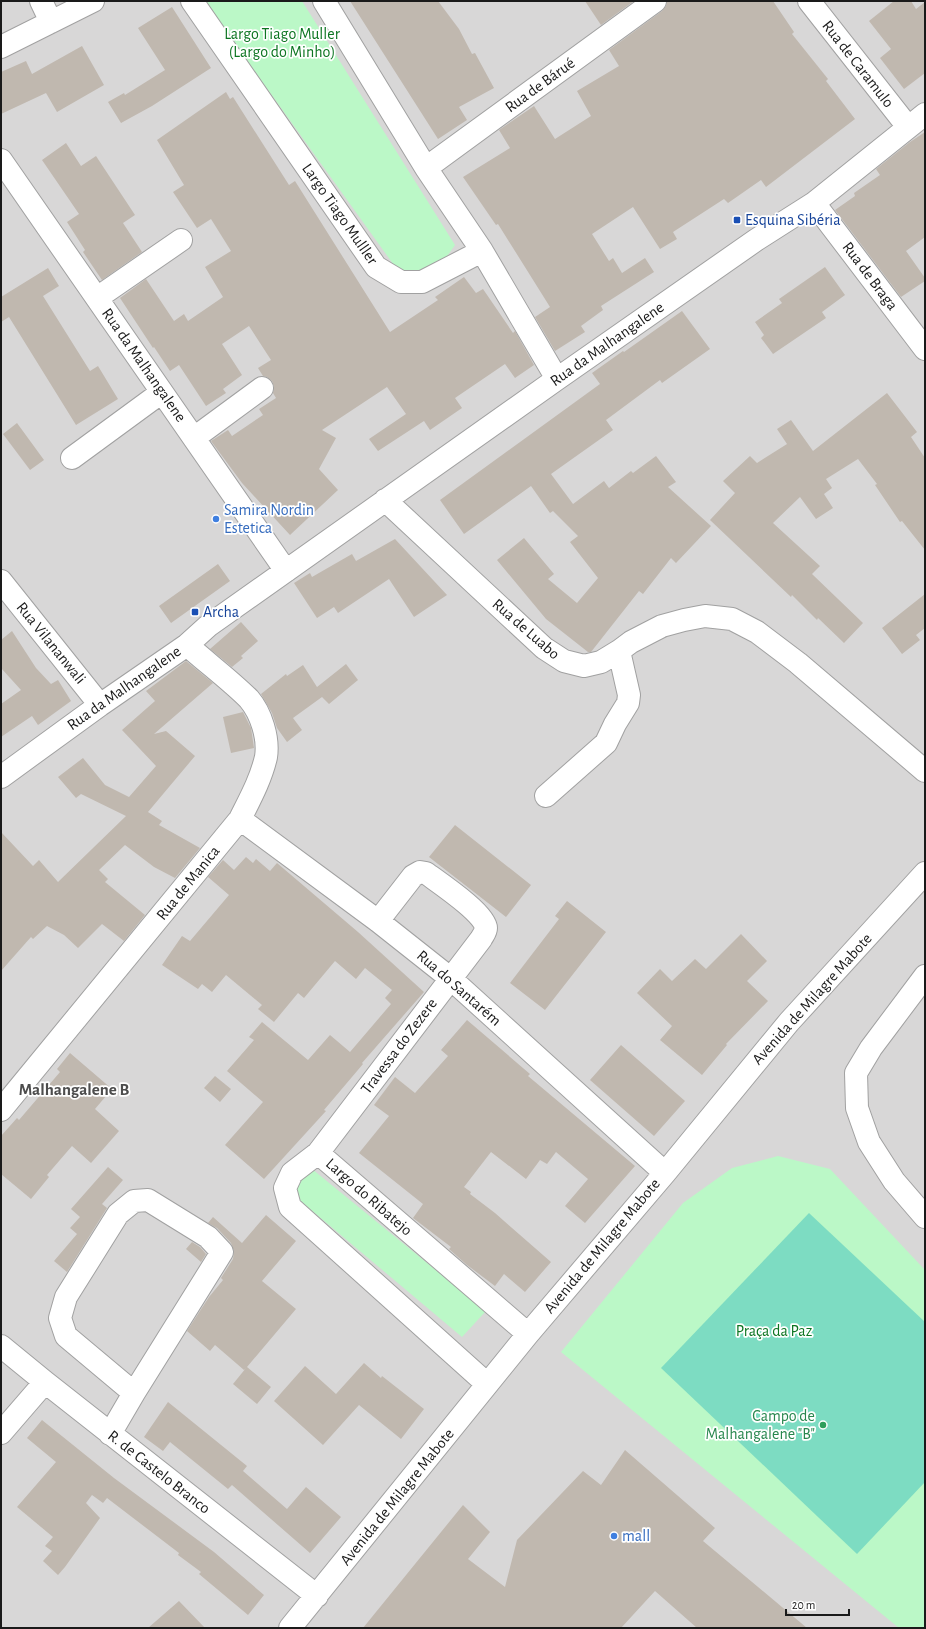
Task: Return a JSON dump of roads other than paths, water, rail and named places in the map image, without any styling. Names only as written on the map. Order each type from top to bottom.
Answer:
[{"type":"street","points":[[41,1],[51,22]]},
{"type":"street","points":[[1,47],[93,1]]},
{"type":"street","name":"Largo Tiago Mulller","points":[[192,1],[376,267],[401,282],[422,282],[482,250]]},
{"type":"street","points":[[324,1],[426,168],[482,250],[557,378]]},
{"type":"street","name":"Rua de Bárué","points":[[426,168],[655,1]]},
{"type":"street","name":"Rua de Caramulo","points":[[809,1],[908,127]]},
{"type":"street","name":"Rua da Malhangalene","points":[[1,777],[100,705],[187,645],[208,626],[557,378],[756,240],[814,203],[925,114]]},
{"type":"street","name":"Rua da Malhangalene","points":[[1,160],[286,571]]},
{"type":"street","name":"Rua de Braga","points":[[814,203],[925,349]]},
{"type":"street","points":[[97,298],[181,240]]},
{"type":"street","points":[[194,438],[262,388]]},
{"type":"street","points":[[72,458],[162,392]]},
{"type":"street","name":"Rua de Luabo","points":[[385,500],[544,648],[564,661],[584,666],[601,662],[619,652],[631,642],[662,626],[684,620],[705,616],[732,619],[757,632],[798,663],[925,771]]},
{"type":"street","name":"Rua Vilananwali","points":[[1,581],[100,705]]},
{"type":"street","name":"Rua de Manica","points":[[1,1110],[240,819],[259,780],[266,755],[265,737],[261,718],[250,700],[187,645]]},
{"type":"street","points":[[546,796],[606,743],[615,724],[628,704],[629,695],[619,652]]},
{"type":"street","name":"Rua do Santarém","points":[[240,819],[450,978],[665,1173]]},
{"type":"street","name":"Travessa do Zezere","points":[[318,1153],[485,933],[486,927],[484,921],[469,906],[426,873],[420,872],[413,876],[378,922]]},
{"type":"street","name":"Avenida de Milagre Mabote","points":[[290,1628],[528,1334],[665,1173],[789,1022],[925,873]]},
{"type":"street","points":[[925,976],[871,1048],[856,1073],[857,1108],[869,1142],[894,1181],[925,1218]]},
{"type":"street","name":"Largo do Ribatejo","points":[[487,1384],[290,1207],[285,1188],[292,1173],[318,1153],[528,1334]]},
{"type":"street","points":[[110,1434],[222,1252],[208,1237],[148,1200],[134,1201],[118,1214],[66,1297],[60,1318],[66,1336],[134,1393]]},
{"type":"street","name":"R. de Castelo Branco","points":[[1,1346],[110,1434],[317,1596]]},
{"type":"street","points":[[1,1433],[45,1382]]},
{"type":"place","name":"Esquina Sibéria","points":[[737,220]]},
{"type":"place","name":"Samira Nordin Estetica","points":[[216,519]]},
{"type":"place","name":"Archa","points":[[195,612]]},
{"type":"place","name":"Campo de Malhangalene \"B\"","points":[[823,1425]]},
{"type":"place","name":"mall","points":[[614,1536]]},
{"type":"district","name":"Malhangalene B","points":[[74,1089]]},
{"type":"park label","name":"Largo Tiago Muller (Largo do Minho)","points":[[282,43]]},
{"type":"park label","name":"Praça da Paz","points":[[774,1331]]}]
